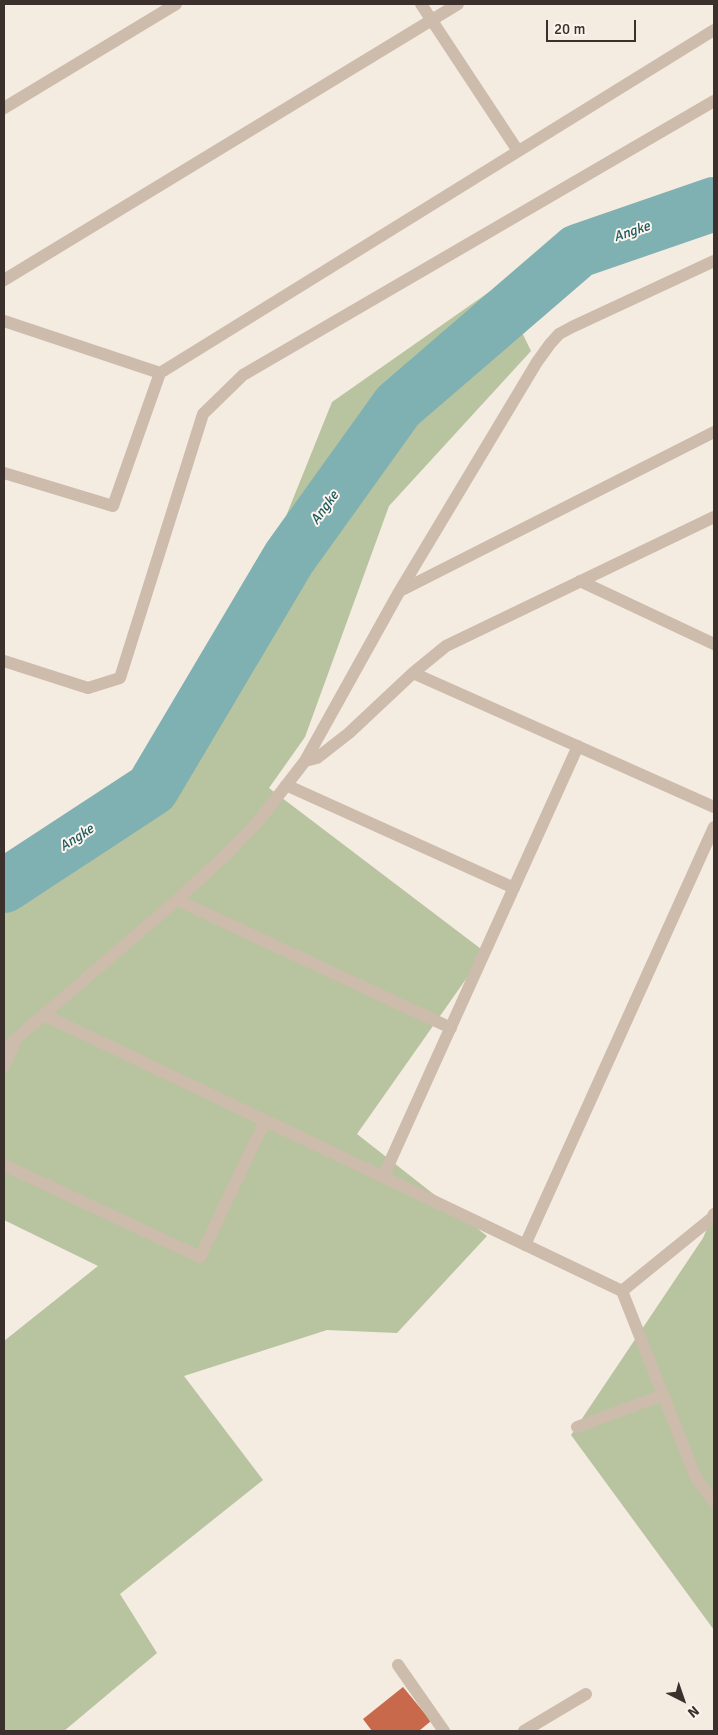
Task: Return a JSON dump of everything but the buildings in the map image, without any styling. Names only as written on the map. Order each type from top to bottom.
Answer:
[{"type":"street","points":[[4,108],[176,4]]},
{"type":"street","points":[[421,4],[518,151]]},
{"type":"street","points":[[4,280],[458,4]]},
{"type":"street","points":[[4,474],[113,506],[160,373],[714,30]]},
{"type":"street","points":[[4,661],[88,688],[120,678],[203,414],[209,407],[243,374],[714,101]]},
{"type":"street","points":[[4,1049],[177,900],[230,851],[261,818],[304,761],[399,592],[537,362],[559,334],[714,261]]},
{"type":"street","points":[[4,321],[160,373]]},
{"type":"street","points":[[399,592],[714,432]]},
{"type":"street","points":[[304,761],[317,758],[349,733],[412,673],[446,646],[714,517]]},
{"type":"street","points":[[580,581],[714,644]]},
{"type":"street","points":[[412,673],[714,807]]},
{"type":"street","points":[[383,1177],[578,746]]},
{"type":"street","points":[[286,785],[514,888]]},
{"type":"street","points":[[525,1245],[714,827]]},
{"type":"street","points":[[177,900],[451,1028]]},
{"type":"street","points":[[44,1015],[622,1291],[696,1478],[714,1502]]},
{"type":"street","points":[[4,1066],[17,1038]]},
{"type":"street","points":[[4,1166],[200,1257],[265,1121]]},
{"type":"street","points":[[622,1291],[712,1218],[714,1214]]},
{"type":"street","points":[[577,1427],[663,1394]]},
{"type":"street","points":[[398,1665],[444,1731]]},
{"type":"street","points":[[524,1731],[586,1694]]},
{"type":"green space","points":[[499,285],[531,351],[389,506],[305,737],[269,788],[485,952],[357,1134],[487,1236],[397,1333],[327,1330],[184,1376],[263,1480],[120,1594],[157,1653],[64,1731],[4,1731],[4,1341],[98,1266],[4,1220],[4,884],[12,881],[214,695],[332,402]]},
{"type":"green space","points":[[714,1213],[714,1630],[571,1435],[703,1238]]},
{"type":"waterway","name":"Angke","points":[[4,886],[152,789],[289,558],[398,406],[578,251],[714,204]]}]
